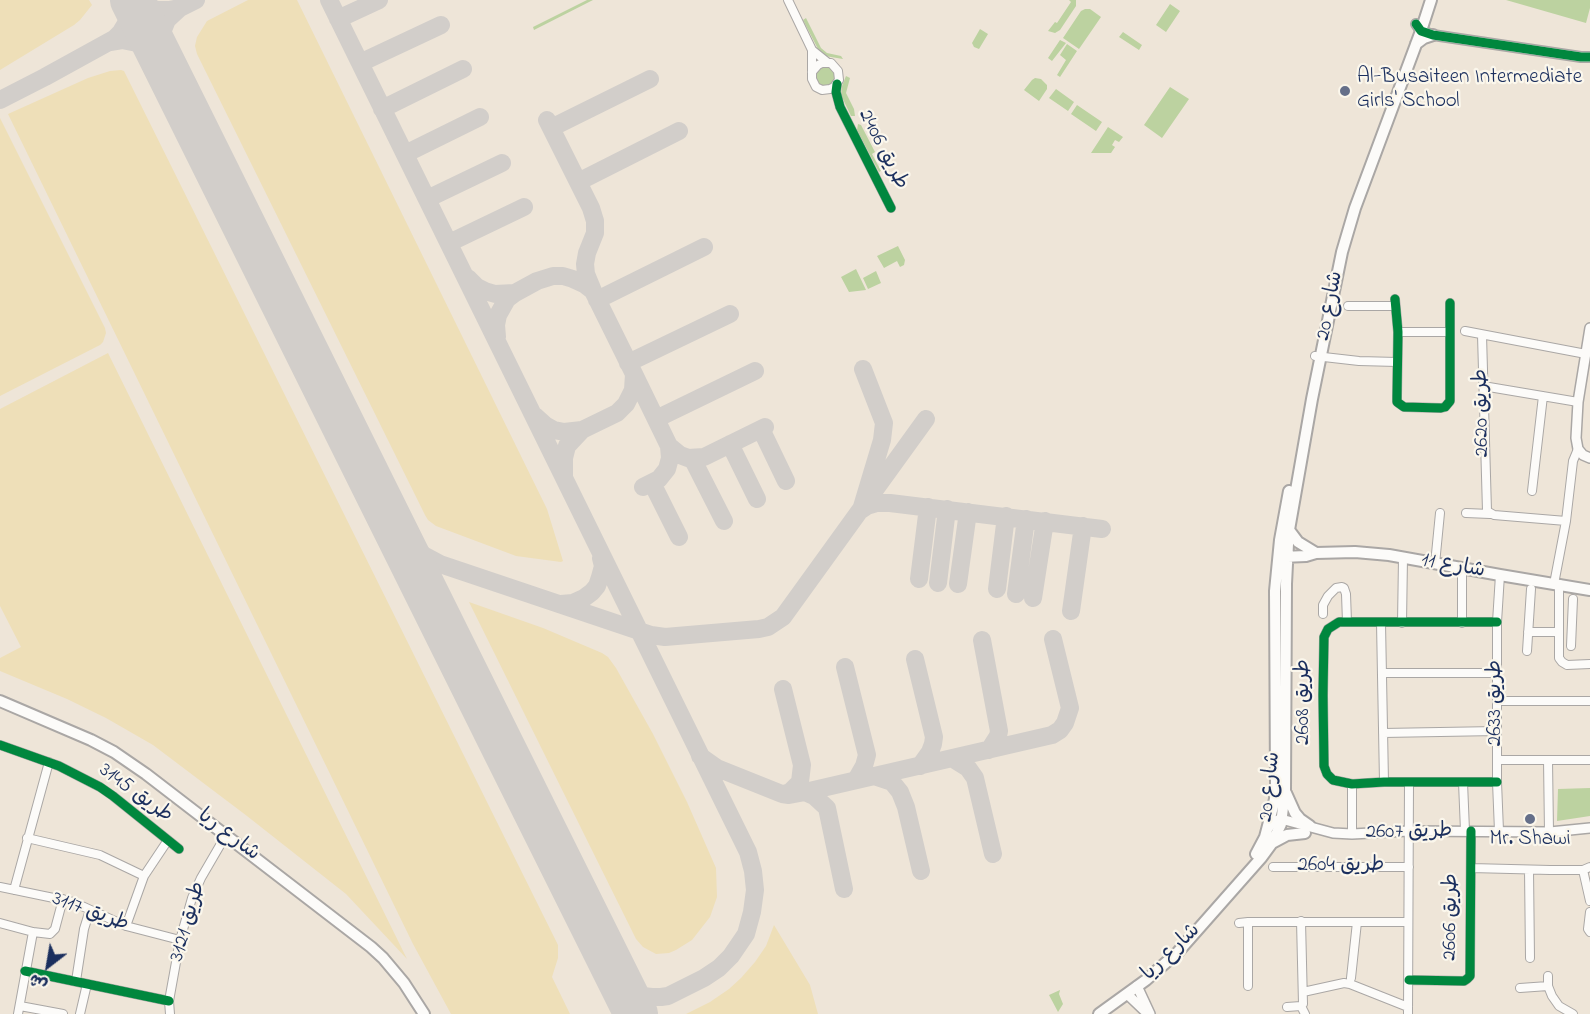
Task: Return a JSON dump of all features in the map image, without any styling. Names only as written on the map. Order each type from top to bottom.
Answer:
[{"type":"main road","name":"شارع 20","points":[[1237,884],[1276,820],[1275,591],[1289,530],[1312,383],[1340,259],[1355,208],[1416,44],[1424,0]]},
{"type":"main road","name":"شارع 20","points":[[1318,356],[1337,250],[1348,206],[1431,0]]},
{"type":"main road","points":[[1416,44],[1434,33],[1427,11]]},
{"type":"main road","name":"شارع 20","points":[[1237,884],[1272,843],[1285,791],[1286,584],[1282,556],[1285,511],[1298,464]]},
{"type":"main road","points":[[1286,584],[1297,565],[1316,553],[1298,542],[1289,530]]},
{"type":"main road","name":"شارع 11","points":[[1282,556],[1308,551],[1316,553],[1355,552],[1590,590]]},
{"type":"main road","name":"شارع ريا","points":[[0,700],[91,740],[146,774],[371,947],[404,983],[423,1014]]},
{"type":"main road","points":[[1272,843],[1287,835],[1308,830],[1295,813],[1285,791]]},
{"type":"main road","name":"شارع ريا","points":[[1099,1014],[1178,952],[1237,884]]},
{"type":"street","name":"طريق 2406","points":[[788,0],[812,50],[813,83],[840,107]]},
{"type":"street","points":[[1419,27],[1452,38],[1587,58]]},
{"type":"street","name":"طريق 2406","points":[[812,50],[834,65],[838,71],[836,92],[840,107],[891,208]]},
{"type":"street","points":[[812,72],[818,65],[827,62]]},
{"type":"street","points":[[822,90],[830,89],[837,84]]},
{"type":"street","points":[[1348,306],[1395,302],[1398,332],[1397,398],[1400,405],[1442,408],[1450,401],[1450,303]]},
{"type":"street","points":[[1590,328],[1578,402],[1576,438],[1578,449],[1590,458]]},
{"type":"street","name":"طريق 2620","points":[[1465,331],[1586,354]]},
{"type":"street","points":[[1398,332],[1449,332]]},
{"type":"street","name":"طريق 2620","points":[[1482,335],[1485,491],[1486,509],[1490,514]]},
{"type":"street","points":[[1318,356],[1359,361],[1397,362]]},
{"type":"street","points":[[1483,386],[1578,402]]},
{"type":"street","points":[[1532,491],[1542,396]]},
{"type":"street","points":[[1578,449],[1573,461],[1557,584],[1558,656],[1560,661],[1567,665],[1590,664]]},
{"type":"street","points":[[1435,564],[1440,513]]},
{"type":"street","points":[[1466,513],[1566,520]]},
{"type":"street","points":[[1402,623],[1403,558]]},
{"type":"street","points":[[1461,568],[1462,623]]},
{"type":"street","name":"طريق 2633","points":[[1499,831],[1497,622],[1500,576]]},
{"type":"street","points":[[1323,614],[1323,606],[1328,596],[1336,588],[1342,587],[1346,594],[1347,622],[1497,622]]},
{"type":"street","points":[[1527,651],[1531,589]]},
{"type":"street","points":[[1572,646],[1573,599]]},
{"type":"street","points":[[1559,620],[1572,621]]},
{"type":"street","name":"طريق 2608","points":[[1347,622],[1339,622],[1331,626],[1323,641],[1323,758],[1325,770],[1330,777],[1337,782],[1352,784],[1497,782]]},
{"type":"street","points":[[1381,623],[1384,782]]},
{"type":"street","points":[[1528,632],[1558,632]]},
{"type":"street","points":[[1383,673],[1497,674]]},
{"type":"street","points":[[1497,701],[1590,702]]},
{"type":"street","points":[[1383,733],[1497,731]]},
{"type":"street","name":"طريق 3145","points":[[0,745],[49,762],[100,787],[179,849]]},
{"type":"street","points":[[1497,760],[1590,760]]},
{"type":"street","points":[[1548,760],[1548,832]]},
{"type":"street","points":[[14,890],[49,762]]},
{"type":"street","points":[[1409,782],[1409,831]]},
{"type":"street","points":[[1462,782],[1468,831]]},
{"type":"street","points":[[1352,784],[1352,834]]},
{"type":"street","points":[[1276,820],[1308,830]]},
{"type":"street","name":"طريق 2607","points":[[1308,830],[1317,835],[1409,831],[1548,832],[1590,828]]},
{"type":"street","name":"طريق 2604","points":[[1409,831],[1408,1007],[1414,1014]]},
{"type":"street","name":"طريق 2606","points":[[1409,980],[1464,981],[1470,976],[1471,868],[1468,831]]},
{"type":"street","name":"طريق 3121","points":[[170,1014],[169,1001],[180,940],[192,898],[226,835]]},
{"type":"street","points":[[27,838],[100,855],[144,876]]},
{"type":"street","name":"طريق 3145","points":[[126,926],[144,876],[168,840]]},
{"type":"street","name":"طريق 2604","points":[[1274,867],[1409,867]]},
{"type":"street","points":[[1471,868],[1586,869],[1590,901]]},
{"type":"street","points":[[1529,870],[1530,958]]},
{"type":"street","name":"طريق 3117","points":[[0,887],[63,899],[126,926],[180,940]]},
{"type":"street","points":[[0,923],[33,932],[46,934],[53,932],[63,899]]},
{"type":"street","points":[[76,981],[84,929],[90,910]]},
{"type":"street","points":[[1590,912],[1588,929],[1590,932]]},
{"type":"street","points":[[1301,921],[1303,992],[1303,1004],[1301,1005],[1305,1014]]},
{"type":"street","points":[[1248,986],[1244,922],[1408,922]]},
{"type":"street","points":[[1351,978],[1357,922]]},
{"type":"street","points":[[33,932],[19,1010],[63,1014]]},
{"type":"street","points":[[25,971],[169,1001]]},
{"type":"street","points":[[1548,976],[1548,986],[1552,996],[1559,1006],[1573,1014]]},
{"type":"street","points":[[1303,992],[1344,983],[1408,1007]]},
{"type":"street","points":[[81,1014],[87,984]]},
{"type":"street","points":[[1137,986],[1149,1014]]},
{"type":"street","points":[[1520,988],[1548,986]]},
{"type":"street","points":[[1127,994],[1149,1014]]},
{"type":"street","points":[[1287,1007],[1301,1005]]},
{"type":"green space","points":[[587,0],[593,0],[534,30],[533,27]]},
{"type":"green space","points":[[1069,0],[1076,0],[1076,6],[1060,30],[1055,33],[1048,31],[1055,22],[1057,23],[1071,2]]},
{"type":"green space","points":[[1506,0],[1590,0],[1590,8],[1586,23]]},
{"type":"green space","points":[[1170,4],[1180,11],[1166,32],[1156,25]]},
{"type":"green space","points":[[1090,9],[1101,17],[1079,49],[1063,38],[1081,11]]},
{"type":"green space","points":[[806,18],[821,48],[843,59],[825,56],[819,51],[803,20]]},
{"type":"green space","points":[[980,29],[988,34],[979,49],[972,43]]},
{"type":"green space","points":[[1123,32],[1142,45],[1139,50],[1119,37]]},
{"type":"green space","points":[[1060,40],[1066,43],[1052,61],[1048,58]]},
{"type":"green space","points":[[1067,44],[1077,51],[1060,77],[1057,75],[1066,60],[1060,55]]},
{"type":"green space","points":[[825,66],[832,69],[835,76],[832,83],[825,86],[818,83],[815,76],[818,69]]},
{"type":"green space","points":[[846,76],[850,78],[846,93],[855,116],[851,116],[841,95]]},
{"type":"green space","points":[[1035,78],[1041,79],[1047,85],[1039,101],[1024,90]]},
{"type":"green space","points":[[1170,87],[1189,99],[1162,138],[1144,125]]},
{"type":"green space","points":[[1056,89],[1074,102],[1068,111],[1049,98]]},
{"type":"green space","points":[[1077,105],[1102,122],[1096,131],[1071,114]]},
{"type":"green space","points":[[858,124],[861,125],[875,152],[872,154],[881,171],[879,172],[857,130]]},
{"type":"green space","points":[[1108,127],[1123,137],[1119,142],[1115,140],[1112,145],[1115,147],[1111,153],[1091,153]]},
{"type":"green space","points":[[898,246],[905,260],[904,265],[900,267],[897,261],[884,268],[877,256]]},
{"type":"green space","points":[[856,269],[866,290],[849,292],[841,277]]},
{"type":"green space","points":[[876,271],[881,283],[868,289],[863,278]]},
{"type":"green space","points":[[1590,788],[1590,816],[1557,821],[1558,789]]},
{"type":"green space","points":[[1060,990],[1059,994],[1063,1004],[1058,1012],[1049,995]]},
{"type":"sand","points":[[0,0],[89,0],[92,5],[74,25],[0,70]]},
{"type":"sand","points":[[248,0],[297,0],[547,509],[563,561],[516,556],[436,526],[425,515],[197,54],[195,46],[197,37],[207,21]]},
{"type":"sand","points":[[124,71],[558,945],[558,958],[552,977],[570,1014],[451,1014],[413,944],[8,114],[88,78]]},
{"type":"sand","points":[[0,118],[106,333],[100,345],[0,396]]},
{"type":"sand","points":[[108,353],[407,959],[346,894],[153,745],[67,699],[0,671],[0,658],[21,647],[0,606],[0,409]]},
{"type":"sand","points":[[469,602],[543,628],[602,653],[616,668],[687,802],[716,868],[717,897],[710,917],[692,940],[669,953],[656,954],[643,947],[636,939]]},
{"type":"sand","points":[[774,925],[810,985],[818,1014],[686,1014],[710,1002],[741,978],[766,946]]},
{"type":"taxiway","points":[[0,100],[114,39],[127,22],[129,0]]},
{"type":"taxiway","points":[[138,0],[157,10],[180,8],[196,0]]},
{"type":"taxiway","points":[[329,0],[748,852],[755,890],[752,912],[746,934],[731,956],[719,968],[704,978],[668,996],[661,997],[642,996],[619,980]]},
{"type":"taxiway","points":[[338,19],[379,0]]},
{"type":"taxiway","points":[[163,62],[161,35],[167,20],[180,8]]},
{"type":"taxiway","points":[[360,63],[441,25]]},
{"type":"taxiway","points":[[110,42],[122,40],[142,44],[153,50],[163,62]]},
{"type":"taxiway","points":[[382,109],[463,69]]},
{"type":"taxiway","points":[[551,128],[650,79]]},
{"type":"taxiway","points":[[405,154],[480,117]]},
{"type":"taxiway","points":[[547,120],[591,208],[595,221],[595,233],[587,253],[586,274],[634,374]]},
{"type":"taxiway","points":[[578,182],[679,131]]},
{"type":"taxiway","points":[[427,199],[502,163]]},
{"type":"taxiway","points":[[449,243],[524,207]]},
{"type":"taxiway","points":[[597,300],[704,247]]},
{"type":"taxiway","points":[[497,337],[498,315],[507,299],[537,281],[553,276],[563,276],[584,284],[593,291]]},
{"type":"taxiway","points":[[468,278],[485,291],[495,294],[515,293]]},
{"type":"taxiway","points":[[628,363],[730,314]]},
{"type":"taxiway","points":[[863,369],[884,423],[882,440],[861,510],[877,503],[890,503],[1102,529]]},
{"type":"taxiway","points":[[656,419],[755,371]]},
{"type":"taxiway","points":[[564,477],[564,458],[567,446],[582,430],[617,413],[626,404],[633,390],[634,374],[669,446],[680,455],[688,458],[704,457],[765,427]]},
{"type":"taxiway","points":[[535,416],[554,430],[564,432],[582,430]]},
{"type":"taxiway","points":[[392,523],[414,548],[440,564],[651,635],[665,637],[759,629],[768,627],[783,617],[926,419]]},
{"type":"taxiway","points":[[761,429],[786,481]]},
{"type":"taxiway","points":[[730,444],[757,499]]},
{"type":"taxiway","points":[[643,487],[659,479],[667,469],[670,458],[669,446]]},
{"type":"taxiway","points":[[694,462],[724,521]]},
{"type":"taxiway","points":[[652,483],[679,537]]},
{"type":"taxiway","points":[[919,579],[928,507]]},
{"type":"taxiway","points":[[938,583],[947,509]]},
{"type":"taxiway","points":[[958,584],[968,512]]},
{"type":"taxiway","points":[[997,589],[1006,516]]},
{"type":"taxiway","points":[[1016,594],[1026,519]]},
{"type":"taxiway","points":[[1033,598],[1045,521]]},
{"type":"taxiway","points":[[1071,611],[1083,526]]},
{"type":"taxiway","points":[[561,604],[573,603],[592,592],[597,586],[603,566],[601,558]]},
{"type":"taxiway","points":[[700,756],[717,768],[789,795],[1052,735],[1065,723],[1070,708],[1053,639]]},
{"type":"taxiway","points":[[982,640],[999,731],[989,750]]},
{"type":"taxiway","points":[[915,659],[934,737],[930,752],[920,766]]},
{"type":"taxiway","points":[[845,667],[867,755],[856,780]]},
{"type":"taxiway","points":[[783,689],[802,765],[800,782],[790,792],[784,794]]},
{"type":"taxiway","points":[[952,758],[968,768],[975,778],[993,854]]},
{"type":"taxiway","points":[[874,776],[892,782],[900,792],[906,807],[921,871]]},
{"type":"taxiway","points":[[805,792],[814,796],[827,808],[844,889]]},
{"type":"runway","points":[[132,0],[636,1014]]},
{"type":"cycle path","points":[[1416,24],[1421,31],[1433,35],[1590,57]]},
{"type":"cycle path","points":[[837,84],[836,92],[840,107],[891,208]]},
{"type":"cycle path","points":[[1395,299],[1398,332],[1397,402],[1404,407],[1441,408],[1450,401],[1450,303]]},
{"type":"cycle path","points":[[1497,622],[1339,622],[1328,629],[1324,637],[1323,695],[1324,766],[1327,774],[1333,780],[1352,784],[1497,782]]},
{"type":"cycle path","points":[[0,745],[59,766],[100,787],[179,849]]},
{"type":"cycle path","points":[[1409,980],[1464,981],[1470,976],[1471,831]]},
{"type":"cycle path","points":[[25,971],[169,1001]]},
{"type":"place","name":"Al-Busaiteen Intermediate Girls' School","points":[[1345,91]]},
{"type":"place","name":"Mr. Shawi","points":[[1530,819]]}]
